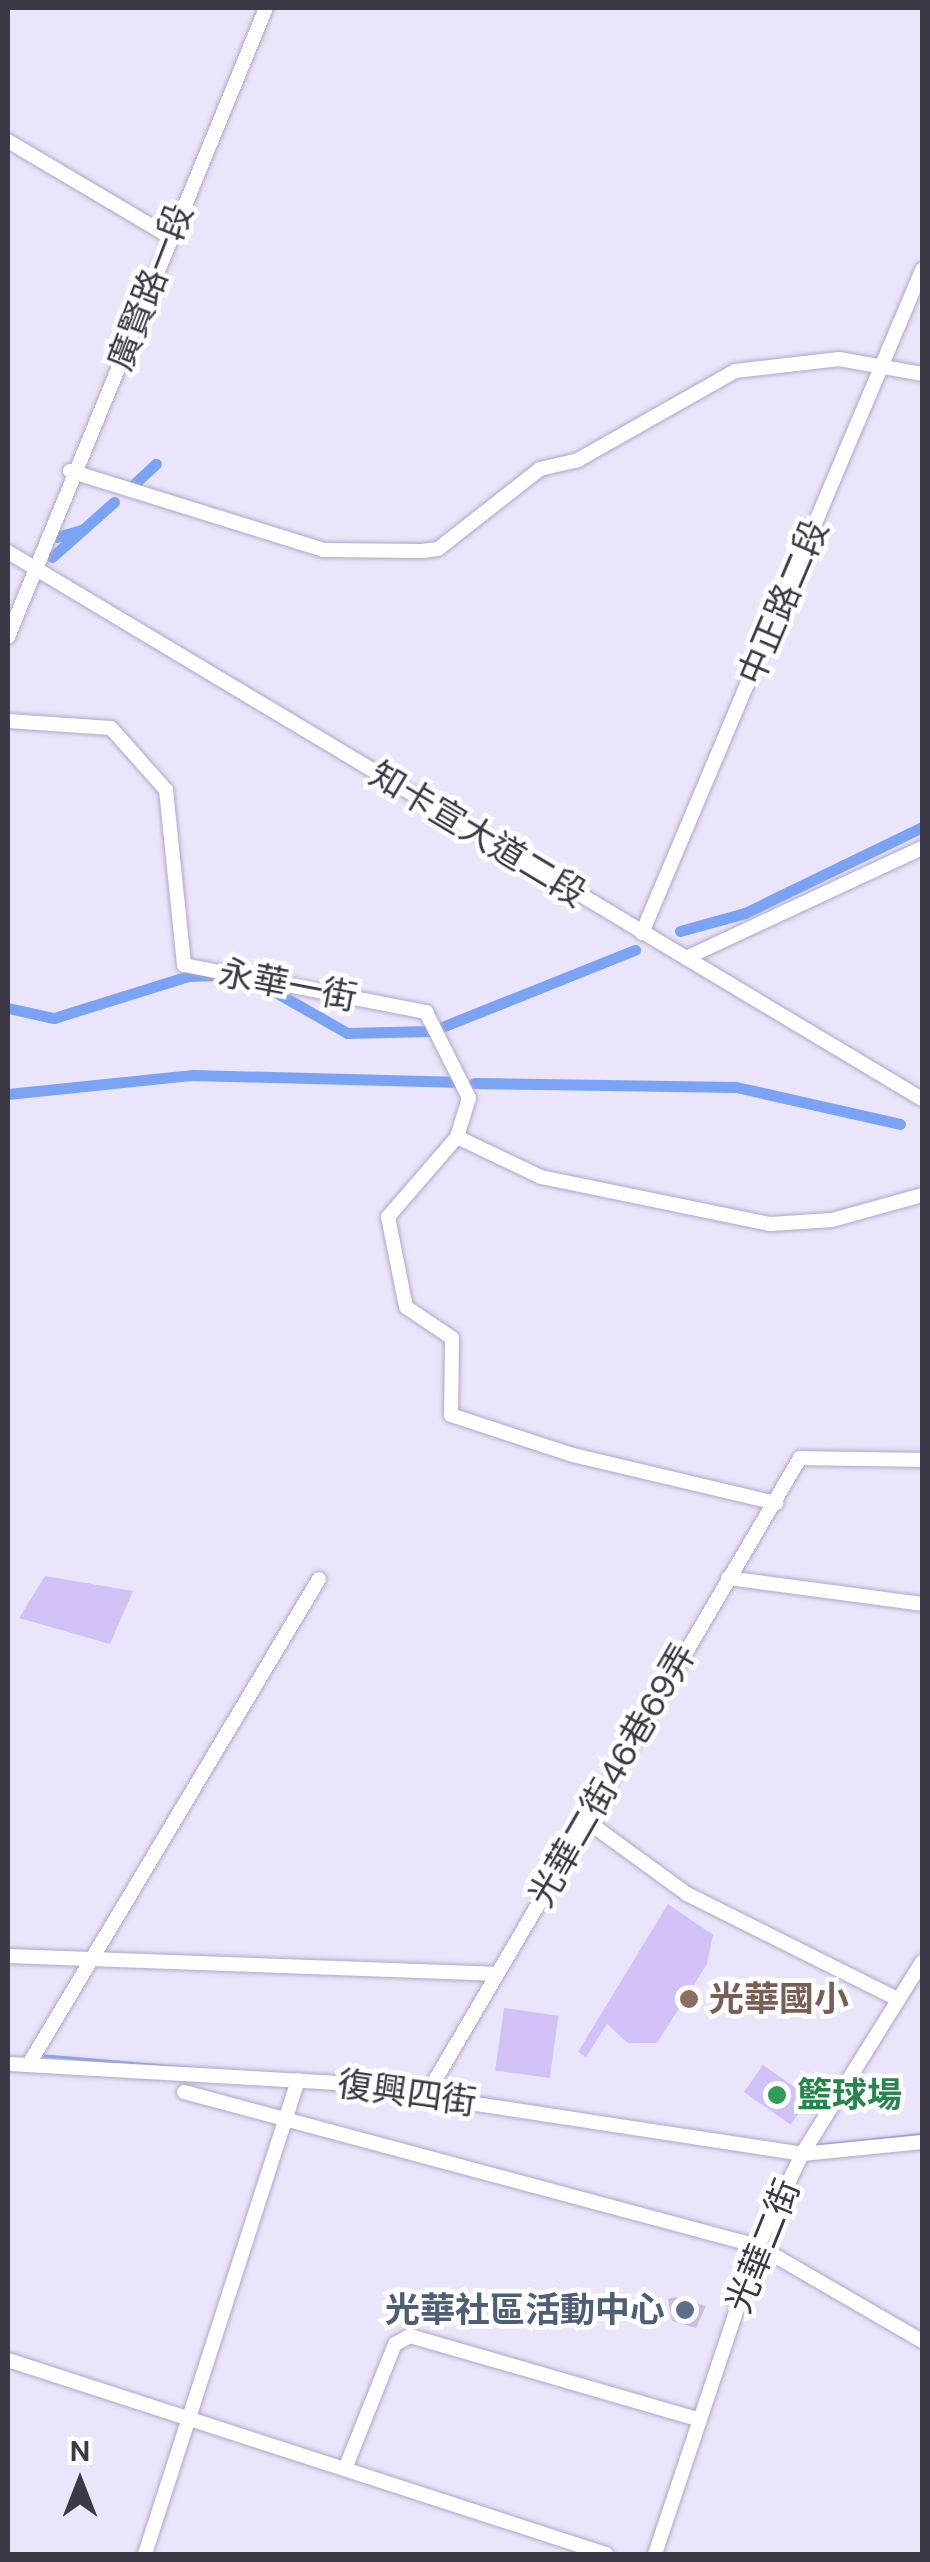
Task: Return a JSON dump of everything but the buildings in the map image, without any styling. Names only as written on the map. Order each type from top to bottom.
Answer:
[{"type":"street","name":"廣賢路一段","points":[[8,637],[70,472],[119,374],[167,236],[266,8]]},
{"type":"street","points":[[8,141],[167,236]]},
{"type":"street","name":"中正路二段","points":[[642,933],[922,270]]},
{"type":"street","points":[[70,472],[324,550],[438,549],[540,469],[578,460],[735,372],[839,359],[922,374]]},
{"type":"street","name":"知卡宣大道二段","points":[[8,552],[922,1099]]},
{"type":"street","name":"永華一街","points":[[8,721],[111,728],[166,790],[184,965],[326,998],[422,1008],[469,1089],[457,1137],[388,1218],[406,1307],[452,1338],[450,1416],[573,1455],[776,1503]]},
{"type":"street","points":[[686,958],[922,848]]},
{"type":"street","points":[[457,1137],[541,1177],[770,1224],[832,1220],[922,1195]]},
{"type":"street","name":"光華二街46巷69弄","points":[[427,2094],[800,1458],[922,1460]]},
{"type":"street","points":[[728,1578],[922,1604]]},
{"type":"street","points":[[29,2064],[88,1956],[319,1580]]},
{"type":"street","points":[[588,1822],[687,1894],[898,1999]]},
{"type":"street","points":[[8,1956],[494,1974]]},
{"type":"street","name":"光華二街","points":[[654,2554],[758,2246],[802,2154],[922,1962]]},
{"type":"street","name":"復興四街","points":[[8,2064],[298,2080],[427,2094],[802,2154],[922,2142]]},
{"type":"street","points":[[145,2554],[288,2124],[298,2080]]},
{"type":"street","points":[[184,2092],[288,2124],[758,2246],[922,2342]]},
{"type":"street","points":[[344,2469],[396,2344],[410,2336],[698,2420]]},
{"type":"street","points":[[8,2360],[606,2554]]},
{"type":"shaded area","points":[[45,1576],[133,1591],[110,1644],[19,1618]]},
{"type":"shaded area","points":[[668,1904],[713,1935],[707,1964],[657,2043],[628,2043],[607,2024],[586,2057],[578,2052]]},
{"type":"shaded area","points":[[504,2008],[558,2016],[550,2078],[495,2070]]},
{"type":"shaded area","name":"籃球場","points":[[763,2065],[810,2098],[791,2125],[744,2092]]},
{"type":"waterway","points":[[131,487],[156,464]]},
{"type":"waterway","points":[[52,557],[114,502]]},
{"type":"waterway","points":[[57,537],[81,530]]},
{"type":"waterway","points":[[680,931],[745,913],[922,827]]},
{"type":"waterway","points":[[442,1027],[635,950]]},
{"type":"waterway","points":[[8,1008],[54,1018],[188,976],[215,975]]},
{"type":"waterway","points":[[263,985],[347,1033],[430,1031]]},
{"type":"waterway","points":[[8,1094],[193,1075],[462,1082]]},
{"type":"waterway","points":[[474,1083],[736,1087],[900,1124]]},
{"type":"waterway","points":[[40,2055],[424,2088]]},
{"type":"waterway","points":[[437,2090],[493,2100]]},
{"type":"waterway","points":[[818,2145],[922,2134]]},
{"type":"place","name":"光華國小","points":[[689,1999]]},
{"type":"place","name":"籃球場","points":[[777,2095]]},
{"type":"place","name":"光華社區活動中心","points":[[685,2310]]}]
